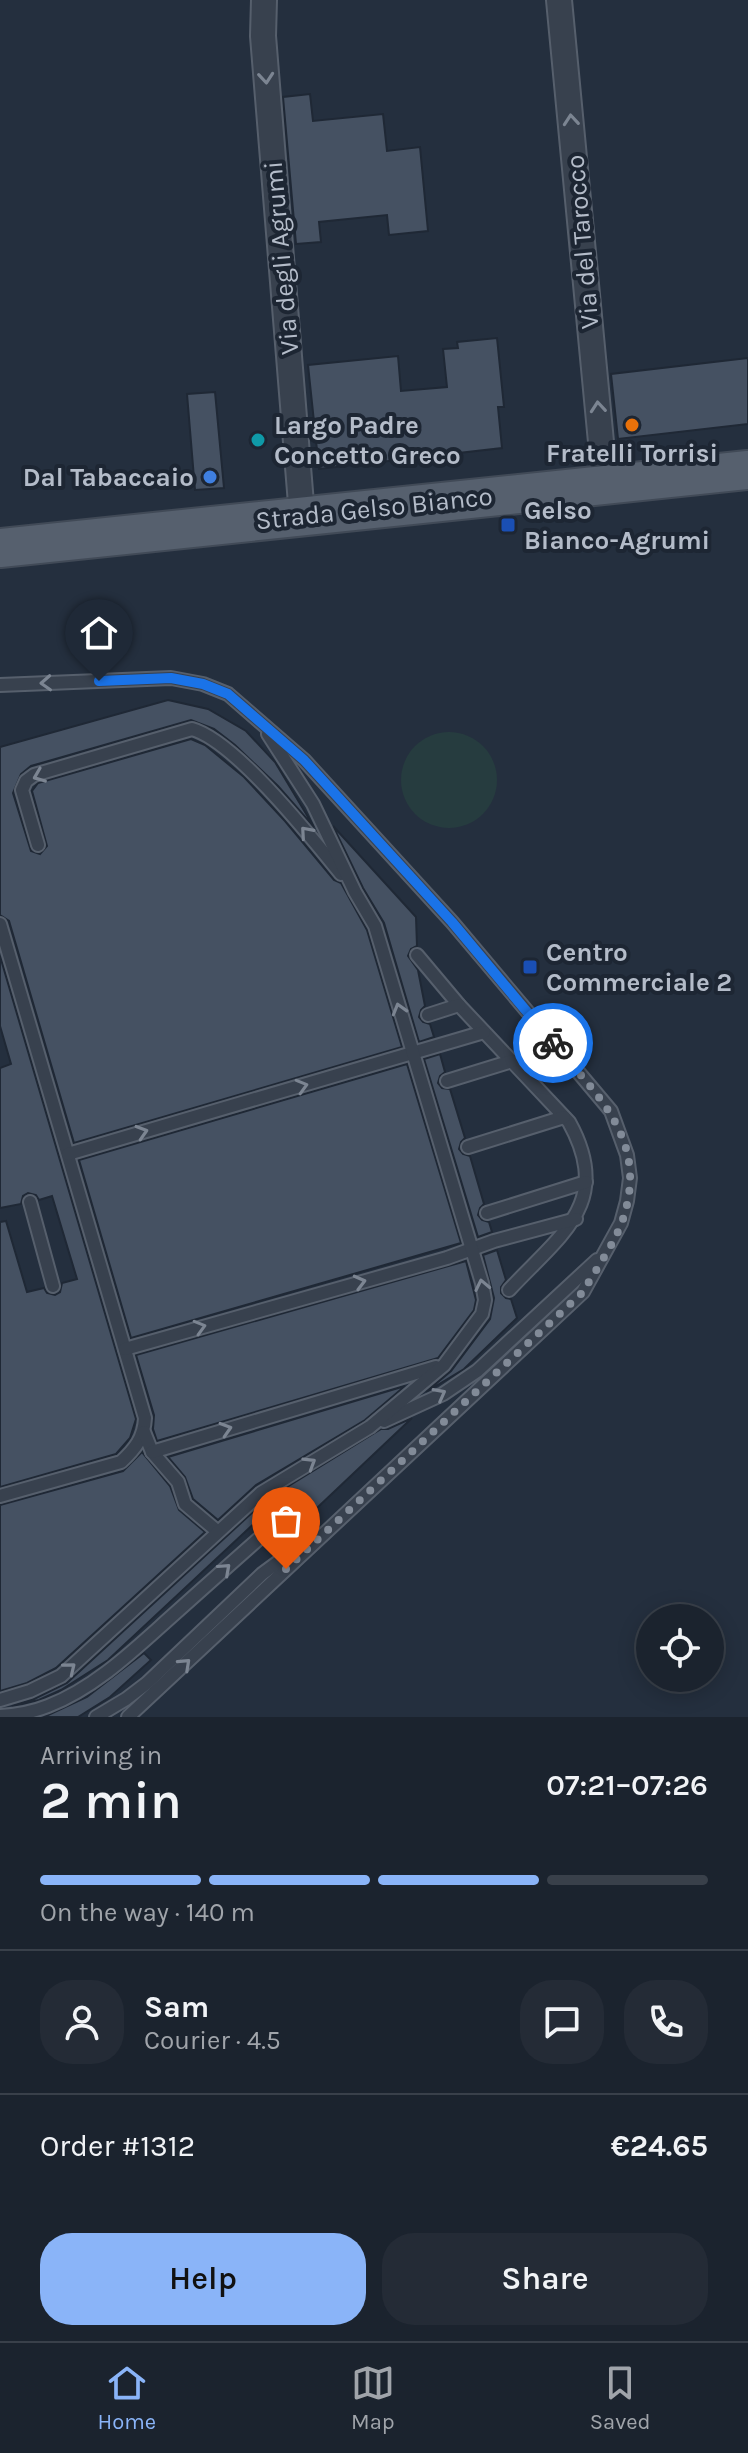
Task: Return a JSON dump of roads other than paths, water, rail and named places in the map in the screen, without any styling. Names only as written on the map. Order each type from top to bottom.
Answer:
[{"type":"main road","name":"Strada Gelso Bianco","points":[[0,548],[748,470]]},
{"type":"street","name":"Via degli Agrumi","points":[[264,0],[263,36],[302,516]]},
{"type":"street","name":"Via del Tarocco","points":[[559,0],[605,484]]},
{"type":"lane","points":[[0,685],[171,678],[203,684],[228,694],[304,760],[452,922],[611,1111],[627,1155],[630,1178],[621,1223],[583,1292],[128,1717]]},
{"type":"lane","points":[[256,717],[298,777],[375,926],[485,1300],[482,1314],[444,1365],[370,1427]]},
{"type":"lane","points":[[38,845],[22,790],[26,781],[34,775],[192,729],[206,733],[259,780],[355,892]]},
{"type":"lane","points":[[0,924],[145,1418],[144,1432],[135,1449],[121,1462],[0,1496]]},
{"type":"lane","points":[[417,955],[459,1005],[564,1117],[581,1144],[586,1182],[576,1219],[509,1290]]},
{"type":"lane","points":[[0,961],[14,970]]},
{"type":"lane","points":[[428,1015],[459,1005]]},
{"type":"lane","points":[[68,1154],[484,1032]]},
{"type":"lane","points":[[447,1081],[512,1061]]},
{"type":"lane","points":[[468,1147],[564,1117]]},
{"type":"lane","points":[[487,1213],[586,1182]]},
{"type":"lane","points":[[30,1202],[53,1286]]},
{"type":"lane","points":[[125,1349],[576,1219]]},
{"type":"lane","points":[[0,1700],[30,1691],[61,1676],[261,1493],[370,1427],[443,1394],[477,1371],[604,1253]]},
{"type":"lane","points":[[152,1452],[444,1365]]},
{"type":"lane","points":[[144,1432],[152,1452],[178,1482],[185,1504],[217,1531]]},
{"type":"lane","points":[[96,1717],[126,1699],[262,1574],[350,1509]]},
{"type":"lane","points":[[0,1716],[48,1706],[73,1694],[105,1672],[287,1514]]},
{"type":"place","name":"Fratelli Torrisi","points":[[632,425]]},
{"type":"place","name":"Largo Padre Concetto Greco","points":[[258,440]]},
{"type":"place","name":"Dal Tabaccaio","points":[[210,477]]},
{"type":"place","name":"Gelso Bianco-Agrumi","points":[[508,525]]},
{"type":"place","name":"Centro Commerciale 2","points":[[530,967]]}]
